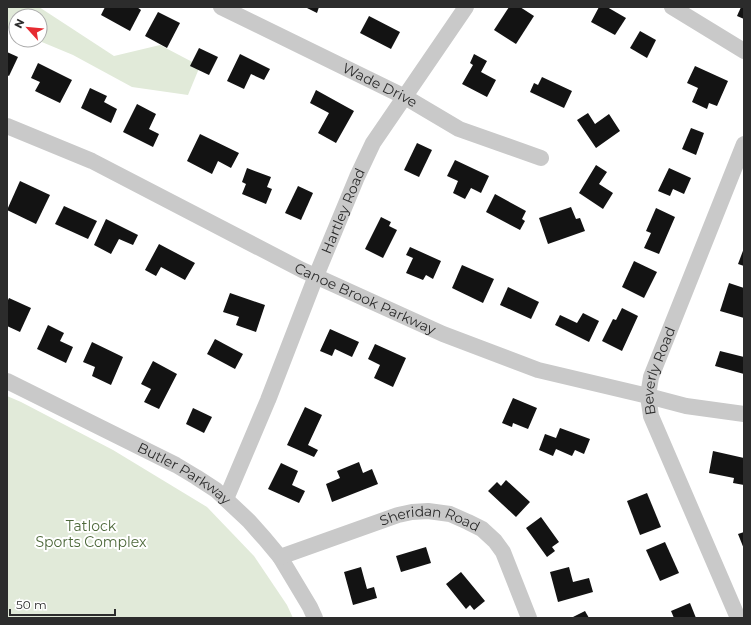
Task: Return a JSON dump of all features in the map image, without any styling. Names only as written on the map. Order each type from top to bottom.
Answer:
[{"type":"street","name":"Wade Drive","points":[[221,7],[405,97],[459,129],[540,158]]},
{"type":"street","name":"Hartley Road","points":[[226,499],[268,400],[316,276],[357,177],[373,144],[466,7]]},
{"type":"street","points":[[672,7],[744,51]]},
{"type":"street","name":"Canoe Brook Parkway","points":[[7,126],[92,160],[316,276],[443,334],[538,370],[686,406],[744,414]]},
{"type":"street","name":"Beverly Road","points":[[738,618],[651,416],[648,396],[651,377],[740,165],[744,144]]},
{"type":"street","name":"Butler Parkway","points":[[7,381],[176,465],[216,490],[249,521],[280,557],[315,618]]},
{"type":"street","name":"Sheridan Road","points":[[280,557],[412,512],[428,511],[450,514],[482,529],[503,552],[529,618]]},
{"type":"green space","points":[[7,7],[41,8],[8,8],[7,28]]},
{"type":"green space","points":[[48,13],[114,56],[160,45],[200,66],[188,95],[132,87],[73,55],[48,45]]},
{"type":"green space","name":"Tatlock Sports Complex","points":[[7,396],[113,450],[207,507],[254,556],[287,605],[293,618],[7,618]]},
{"type":"building","points":[[105,7],[137,7],[141,10],[130,31],[101,15]]},
{"type":"building","points":[[305,7],[319,7],[317,13]]},
{"type":"building","points":[[509,7],[520,7],[534,16],[516,44],[494,30]]},
{"type":"building","points":[[599,7],[607,7],[626,18],[615,35],[591,22]]},
{"type":"building","points":[[741,7],[744,7],[744,19],[737,16]]},
{"type":"building","points":[[158,12],[180,23],[167,48],[145,36]]},
{"type":"building","points":[[369,16],[400,32],[391,49],[360,33]]},
{"type":"building","points":[[640,31],[656,40],[647,58],[630,48]]},
{"type":"building","points":[[199,48],[218,57],[209,75],[190,66]]},
{"type":"building","points":[[7,52],[18,57],[9,76],[7,75]]},
{"type":"building","points":[[240,54],[270,69],[264,80],[251,74],[244,89],[227,81]]},
{"type":"building","points":[[474,54],[487,61],[481,72],[496,80],[487,97],[462,84],[473,65],[470,63]]},
{"type":"building","points":[[38,63],[72,80],[60,103],[35,91],[40,82],[31,78]]},
{"type":"building","points":[[695,66],[728,81],[717,106],[709,103],[707,109],[692,102],[698,88],[687,83]]},
{"type":"building","points":[[542,77],[572,91],[564,108],[530,92],[534,83],[538,85]]},
{"type":"building","points":[[90,88],[107,96],[104,102],[117,109],[111,123],[81,108]]},
{"type":"building","points":[[316,90],[354,111],[336,143],[318,133],[329,113],[310,103]]},
{"type":"building","points":[[137,104],[156,114],[149,129],[159,134],[153,147],[123,132]]},
{"type":"building","points":[[588,113],[595,124],[609,114],[620,131],[596,148],[577,120]]},
{"type":"building","points":[[691,128],[704,133],[696,155],[682,149]]},
{"type":"building","points":[[200,134],[239,153],[231,168],[218,161],[212,174],[187,161]]},
{"type":"building","points":[[417,143],[432,150],[419,177],[404,170]]},
{"type":"building","points":[[455,160],[489,176],[481,193],[471,188],[465,199],[453,193],[458,181],[447,176]]},
{"type":"building","points":[[596,165],[607,172],[599,184],[613,193],[603,209],[579,193]]},
{"type":"building","points":[[247,168],[271,177],[267,187],[272,189],[266,204],[242,194],[246,184],[242,182]]},
{"type":"building","points":[[669,168],[691,178],[684,194],[673,189],[670,196],[658,191]]},
{"type":"building","points":[[20,181],[50,195],[36,224],[7,210]]},
{"type":"building","points":[[298,186],[313,193],[301,220],[285,213]]},
{"type":"building","points":[[495,194],[526,211],[522,219],[525,221],[520,230],[486,212]]},
{"type":"building","points":[[64,206],[97,221],[88,239],[55,224]]},
{"type":"building","points":[[571,207],[576,219],[580,218],[585,231],[548,244],[539,218]]},
{"type":"building","points":[[656,208],[675,217],[659,254],[644,248],[651,233],[646,231]]},
{"type":"building","points":[[381,217],[391,222],[389,226],[397,230],[383,258],[365,249]]},
{"type":"building","points":[[106,219],[138,235],[133,245],[119,239],[111,254],[94,245]]},
{"type":"building","points":[[159,244],[195,263],[185,280],[161,267],[156,276],[145,270]]},
{"type":"building","points":[[410,247],[441,261],[433,279],[426,275],[423,280],[406,273],[413,258],[406,255]]},
{"type":"building","points":[[744,248],[744,266],[738,264]]},
{"type":"building","points":[[634,261],[657,272],[644,298],[622,287]]},
{"type":"building","points":[[462,265],[494,279],[483,303],[452,288]]},
{"type":"building","points":[[729,283],[744,288],[744,318],[720,311]]},
{"type":"building","points":[[508,287],[539,302],[531,319],[500,305]]},
{"type":"building","points":[[230,293],[265,305],[256,332],[236,325],[239,317],[223,312]]},
{"type":"building","points":[[9,298],[31,308],[20,332],[7,326],[7,302]]},
{"type":"building","points":[[622,308],[638,316],[622,351],[602,341],[613,319],[616,320]]},
{"type":"building","points":[[583,313],[599,321],[589,342],[555,325],[560,315],[577,323]]},
{"type":"building","points":[[48,325],[64,333],[60,341],[73,347],[66,363],[37,349]]},
{"type":"building","points":[[330,329],[359,342],[352,357],[335,349],[332,356],[320,351]]},
{"type":"building","points":[[215,339],[243,354],[235,369],[207,354]]},
{"type":"building","points":[[92,342],[123,357],[111,385],[92,376],[95,367],[83,362]]},
{"type":"building","points":[[375,344],[406,358],[393,387],[374,378],[380,365],[368,359]]},
{"type":"building","points":[[720,351],[744,357],[744,374],[715,366]]},
{"type":"building","points":[[153,361],[177,374],[159,409],[144,402],[151,389],[141,384]]},
{"type":"building","points":[[513,398],[537,408],[528,429],[513,423],[512,427],[502,423]]},
{"type":"building","points":[[305,407],[322,415],[308,445],[318,450],[314,457],[287,445]]},
{"type":"building","points":[[193,408],[212,417],[204,433],[186,424]]},
{"type":"building","points":[[560,428],[590,439],[584,454],[575,450],[572,456],[556,449],[553,456],[539,450],[545,434],[556,438]]},
{"type":"building","points":[[713,451],[744,458],[744,485],[733,483],[734,478],[709,473]]},
{"type":"building","points":[[359,462],[363,473],[372,469],[378,484],[332,502],[326,484],[340,478],[337,471]]},
{"type":"building","points":[[281,463],[298,471],[292,485],[305,491],[299,503],[268,489]]},
{"type":"building","points":[[506,480],[530,502],[516,517],[488,491],[497,482],[501,486]]},
{"type":"building","points":[[647,493],[661,527],[640,535],[627,501]]},
{"type":"building","points":[[541,517],[559,542],[552,547],[555,551],[547,557],[526,528]]},
{"type":"building","points":[[744,532],[744,549],[738,534]]},
{"type":"building","points":[[665,542],[679,573],[660,581],[646,550]]},
{"type":"building","points":[[426,547],[431,563],[401,572],[396,556]]},
{"type":"building","points":[[361,567],[367,589],[374,587],[377,598],[353,605],[344,572]]},
{"type":"building","points":[[569,567],[573,582],[589,578],[593,592],[558,602],[550,572]]},
{"type":"building","points":[[461,572],[485,601],[474,610],[470,605],[466,609],[446,584]]},
{"type":"building","points":[[690,603],[696,618],[674,618],[671,611]]},
{"type":"building","points":[[585,611],[589,618],[571,618]]}]
